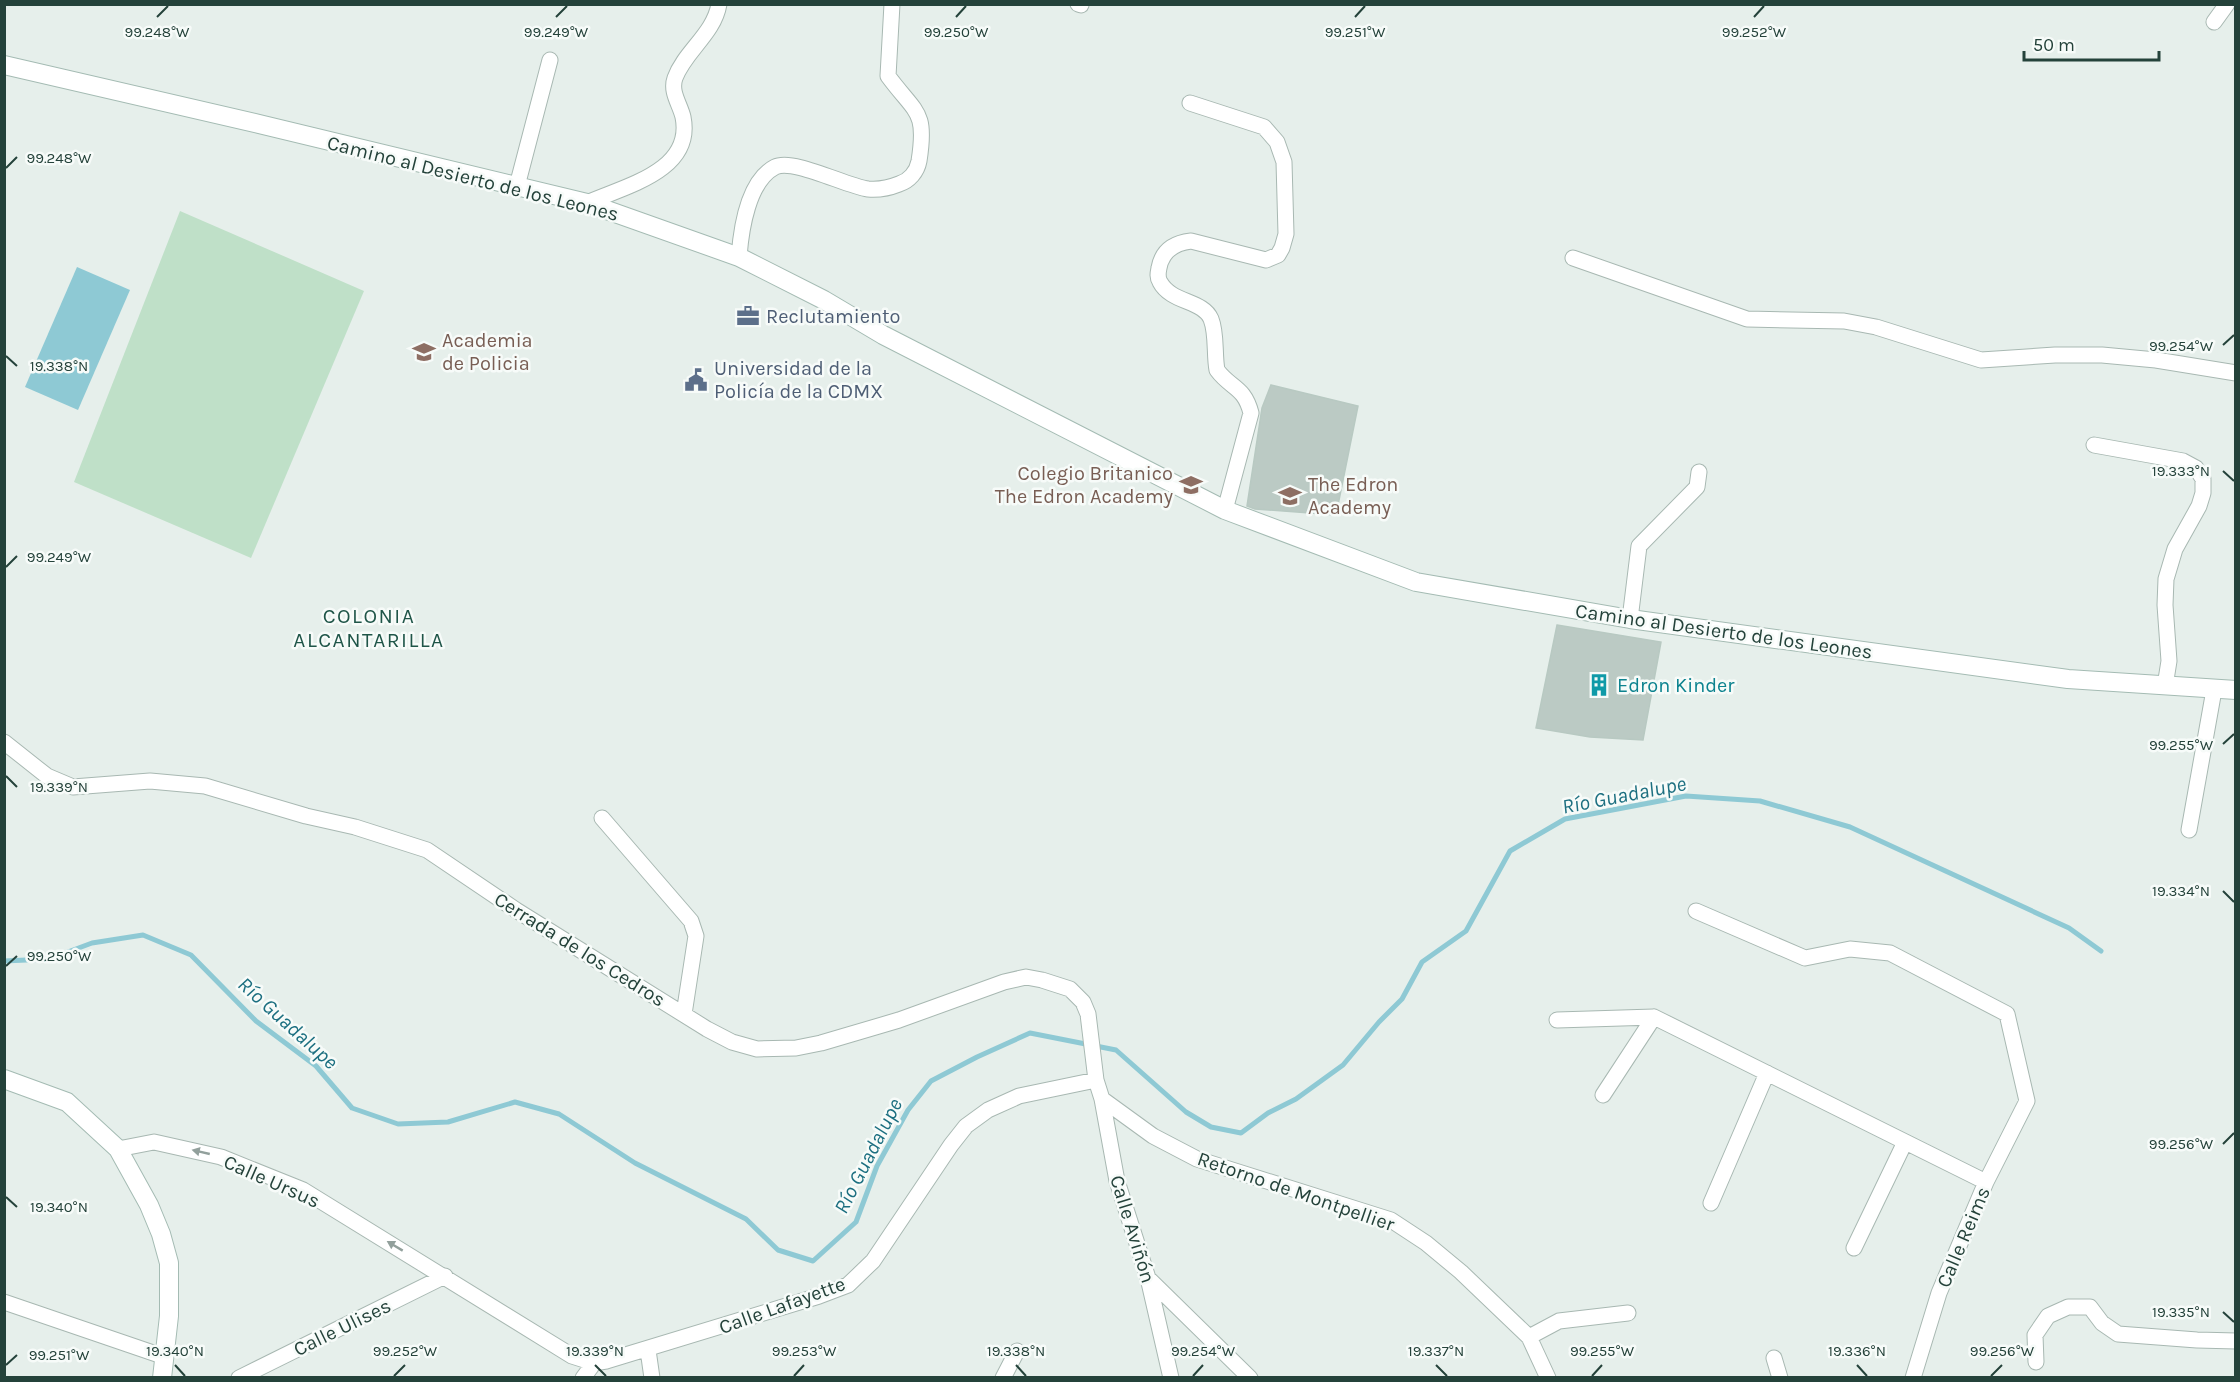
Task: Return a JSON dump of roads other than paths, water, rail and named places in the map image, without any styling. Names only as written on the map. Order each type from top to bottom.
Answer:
[{"type":"main road","name":"Camino al Desierto de los Leones","points":[[4,65],[587,203],[739,257],[824,300],[883,335],[1225,510],[1416,582],[1630,619],[2068,680],[2235,690]]},
{"type":"main road","points":[[4,1079],[67,1102],[118,1149],[149,1205],[161,1234],[169,1263],[169,1316],[162,1377]]},
{"type":"street","points":[[587,203],[663,169],[679,151],[685,133],[682,115],[675,100],[673,82],[680,63],[707,32],[719,4]]},
{"type":"street","points":[[739,257],[741,232],[749,204],[764,176],[777,166],[791,165],[865,189],[879,190],[907,181],[918,166],[923,132],[919,115],[888,76],[892,4]]},
{"type":"street","points":[[2214,22],[2227,4]]},
{"type":"street","points":[[517,186],[550,60]]},
{"type":"street","points":[[1190,103],[1264,127],[1277,142],[1284,162],[1286,234],[1278,255],[1266,260],[1191,241],[1181,242],[1164,254],[1158,276],[1159,281],[1171,295],[1205,311],[1211,319],[1217,370],[1221,376],[1242,392],[1250,407],[1251,413],[1225,510]]},
{"type":"street","points":[[1573,258],[1747,319],[1844,321],[1876,327],[1981,360],[2055,355],[2102,355],[2156,360],[2235,373]]},
{"type":"street","points":[[2094,445],[2183,461],[2196,468],[2203,479],[2203,493],[2199,506],[2175,549],[2166,579],[2165,615],[2169,661],[2165,686]]},
{"type":"street","points":[[1630,619],[1639,546],[1696,488],[1699,472]]},
{"type":"street","points":[[2189,830],[2214,690]]},
{"type":"street","name":"Cerrada de los Cedros","points":[[4,742],[47,776],[72,787],[150,781],[206,786],[306,816],[356,827],[427,850],[516,910],[684,1014],[732,1042],[757,1049],[795,1048],[821,1043],[899,1020],[1004,982],[1026,977],[1042,980],[1070,989],[1083,1002],[1088,1014],[1096,1077]]},
{"type":"street","points":[[602,818],[691,921],[696,936],[684,1014]]},
{"type":"street","name":"Calle Reims","points":[[1696,911],[1805,958],[1850,949],[1890,952],[2007,1014],[2027,1101],[1986,1182],[1939,1293],[1913,1377]]},
{"type":"street","points":[[1603,1095],[1654,1017]]},
{"type":"street","points":[[1557,1020],[1654,1017],[1986,1182]]},
{"type":"street","points":[[1711,1203],[1767,1073]]},
{"type":"street","name":"Calle Aviñón","points":[[1096,1077],[1117,1181],[1148,1278],[1171,1377]]},
{"type":"street","name":"Calle Lafayette","points":[[594,1363],[648,1350],[848,1285],[873,1261],[966,1126],[988,1110],[1020,1096],[1096,1077]]},
{"type":"street","name":"Retorno de Montpellier","points":[[1102,1099],[1153,1136],[1197,1159],[1391,1221],[1426,1243],[1461,1272],[1529,1337],[1548,1377]]},
{"type":"street","name":"Calle Ursus","points":[[118,1149],[154,1142],[220,1157],[303,1190],[444,1276]]},
{"type":"street","points":[[1854,1248],[1905,1142]]},
{"type":"street","points":[[444,1276],[573,1356],[594,1363],[583,1377]]},
{"type":"street","name":"Calle Ulises","points":[[238,1377],[444,1276]]},
{"type":"street","points":[[1148,1278],[1250,1377]]},
{"type":"street","points":[[4,1302],[165,1357]]},
{"type":"street","points":[[2036,1362],[2035,1335],[2048,1316],[2068,1307],[2090,1307],[2102,1323],[2118,1334],[2235,1341]]},
{"type":"street","points":[[1529,1337],[1559,1321],[1628,1313]]},
{"type":"street","points":[[648,1350],[652,1377]]},
{"type":"street","points":[[1003,1377],[1017,1352]]},
{"type":"street","points":[[1774,1358],[1780,1377]]},
{"type":"water","points":[[77,267],[130,290],[78,410],[25,387]]},
{"type":"waterway","name":"Río Guadalupe","points":[[4,961],[49,959],[92,943],[143,935],[191,955],[256,1021],[316,1066],[352,1108],[398,1124],[448,1122],[515,1102],[559,1114],[635,1163],[746,1219],[778,1250],[813,1261],[856,1222],[877,1166],[908,1110],[931,1081],[1030,1033],[1116,1050],[1186,1112],[1211,1127],[1241,1133],[1268,1113],[1296,1099],[1343,1065],[1379,1022],[1402,999],[1422,962],[1466,931],[1510,851],[1565,819],[1686,796],[1760,801],[1850,827],[2069,928],[2101,951]]},
{"type":"place","name":"Reclutamiento","points":[[748,316]]},
{"type":"place","name":"Academia de Policia","points":[[424,352]]},
{"type":"place","name":"Universidad de la Policía de la CDMX","points":[[696,380]]},
{"type":"place","name":"Colegio Britanico The Edron Academy","points":[[1191,485]]},
{"type":"place","name":"The Edron Academy","points":[[1290,496]]},
{"type":"place","name":"Edron Kinder","points":[[1599,685]]},
{"type":"district","name":"COLONIA ALCANTARILLA","points":[[369,628]]}]
